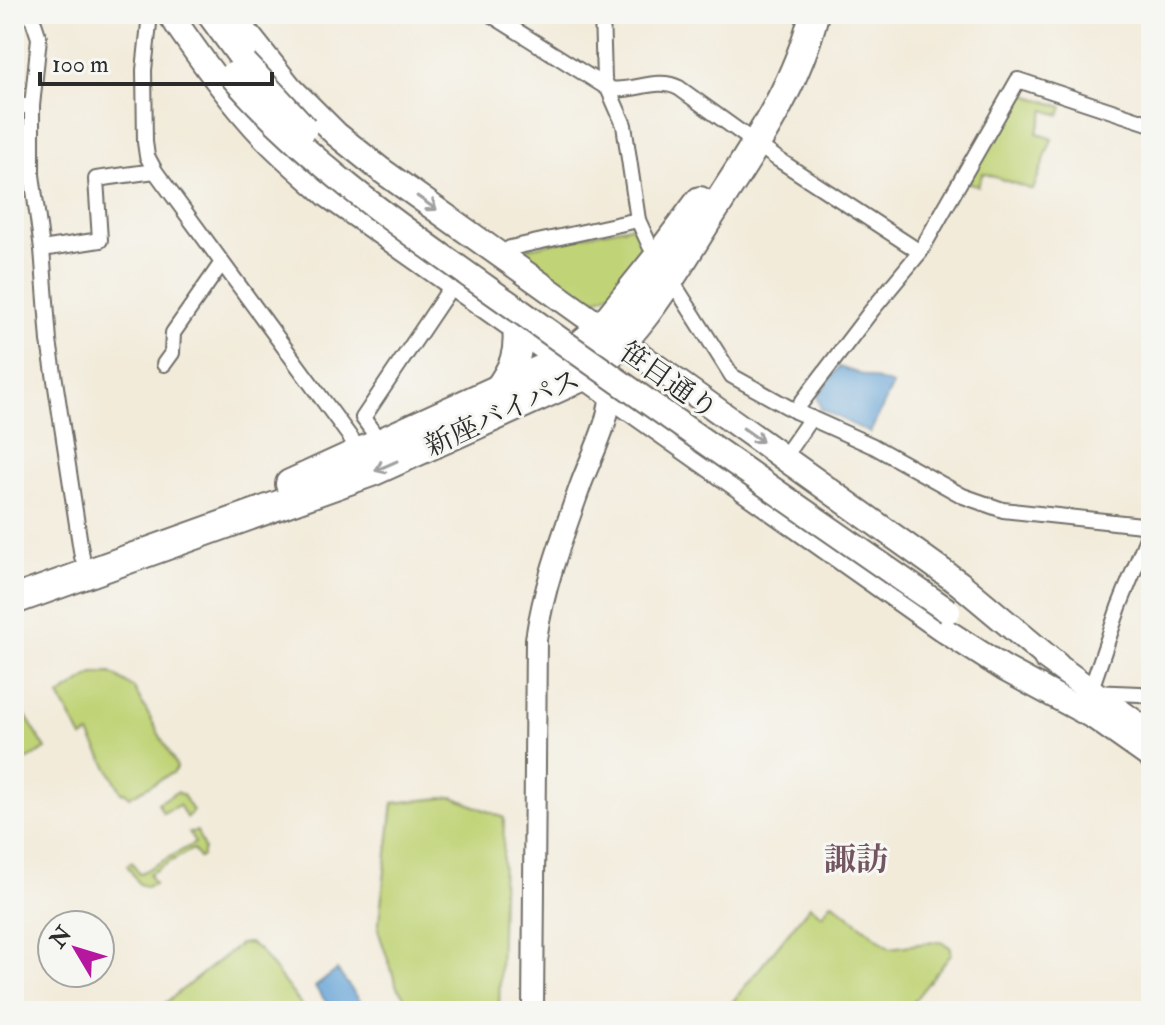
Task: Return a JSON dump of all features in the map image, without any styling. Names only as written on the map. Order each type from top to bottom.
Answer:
[{"type":"highway","name":"新座バイパス","points":[[750,140],[800,14]]},
{"type":"highway","name":"新座バイパス","points":[[14,600],[374,471],[573,368],[610,344],[664,267],[703,196],[750,140],[797,68],[814,14]]},
{"type":"highway","points":[[498,390],[511,373],[517,357],[517,328]]},
{"type":"highway","name":"新座バイパス","points":[[14,581],[274,491],[498,390],[573,368]]},
{"type":"main road","points":[[170,14],[204,64],[265,137],[328,195],[947,632],[1005,669],[1094,717]]},
{"type":"main road","name":"笹目通り","points":[[188,14],[238,69],[367,182],[949,603],[1094,717],[1151,757]]},
{"type":"main road","name":"笹目通り","points":[[209,14],[238,69]]},
{"type":"main road","points":[[231,14],[290,88],[336,134],[381,170],[502,256],[610,344],[686,388],[959,583],[1057,665]]},
{"type":"main road","points":[[659,428],[652,417],[657,400],[666,390],[686,388]]},
{"type":"main road","name":"笹目通り","points":[[949,603],[1057,665],[1151,734]]},
{"type":"street","points":[[31,14],[39,38],[32,106],[32,175],[42,249],[49,341],[82,557]]},
{"type":"street","points":[[150,14],[144,70],[147,156],[221,264],[371,448]]},
{"type":"street","points":[[490,14],[609,89],[619,91],[670,83],[750,140],[920,252]]},
{"type":"street","points":[[602,14],[604,79],[624,125],[638,220],[650,246],[732,376],[795,411],[873,446],[963,496],[1003,510],[1151,527],[1090,692],[1151,697]]},
{"type":"street","points":[[795,411],[920,252],[1018,80],[1151,124]]},
{"type":"street","points":[[14,106],[32,106]]},
{"type":"street","points":[[42,249],[100,240],[96,179],[155,171]]},
{"type":"street","points":[[14,176],[32,175]]},
{"type":"street","points":[[502,256],[510,248],[638,220]]},
{"type":"street","points":[[164,364],[172,353],[173,333],[221,264]]},
{"type":"street","points":[[371,448],[363,418],[453,284]]},
{"type":"street","points":[[533,1011],[536,639],[541,603],[554,559],[611,395],[610,344]]},
{"type":"street","points":[[784,457],[811,418]]},
{"type":"green space","points":[[1023,94],[1063,107],[1060,115],[1045,110],[1037,133],[1052,139],[1033,190],[983,173],[978,186],[967,182],[1014,99]]},
{"type":"green space","points":[[635,225],[649,253],[615,289],[598,298],[590,299],[519,258],[522,249]]},
{"type":"green space","points":[[111,673],[134,688],[177,767],[174,772],[129,797],[122,793],[89,734],[82,738],[59,696],[93,674]]},
{"type":"green space","points":[[24,713],[46,749],[14,767],[14,719]]},
{"type":"green space","points":[[177,792],[183,795],[193,811],[187,818],[179,805],[163,813],[158,803]]},
{"type":"green space","points":[[453,797],[504,818],[499,1011],[415,1011],[397,987],[378,930],[393,803]]},
{"type":"green space","points":[[197,831],[204,849],[202,856],[199,858],[193,849],[149,874],[154,884],[146,887],[139,884],[127,865],[132,862],[139,874],[195,843],[189,832]]},
{"type":"green space","points":[[832,902],[890,948],[941,941],[951,948],[951,954],[906,1011],[725,1011],[810,906],[822,915]]},
{"type":"green space","points":[[250,943],[260,951],[306,1011],[155,1011],[240,944]]},
{"type":"water","points":[[839,367],[893,385],[870,433],[821,409],[817,396]]},
{"type":"water","points":[[337,970],[368,1011],[333,1011],[315,987]]},
{"type":"district","name":"諏訪","points":[[856,859]]}]
